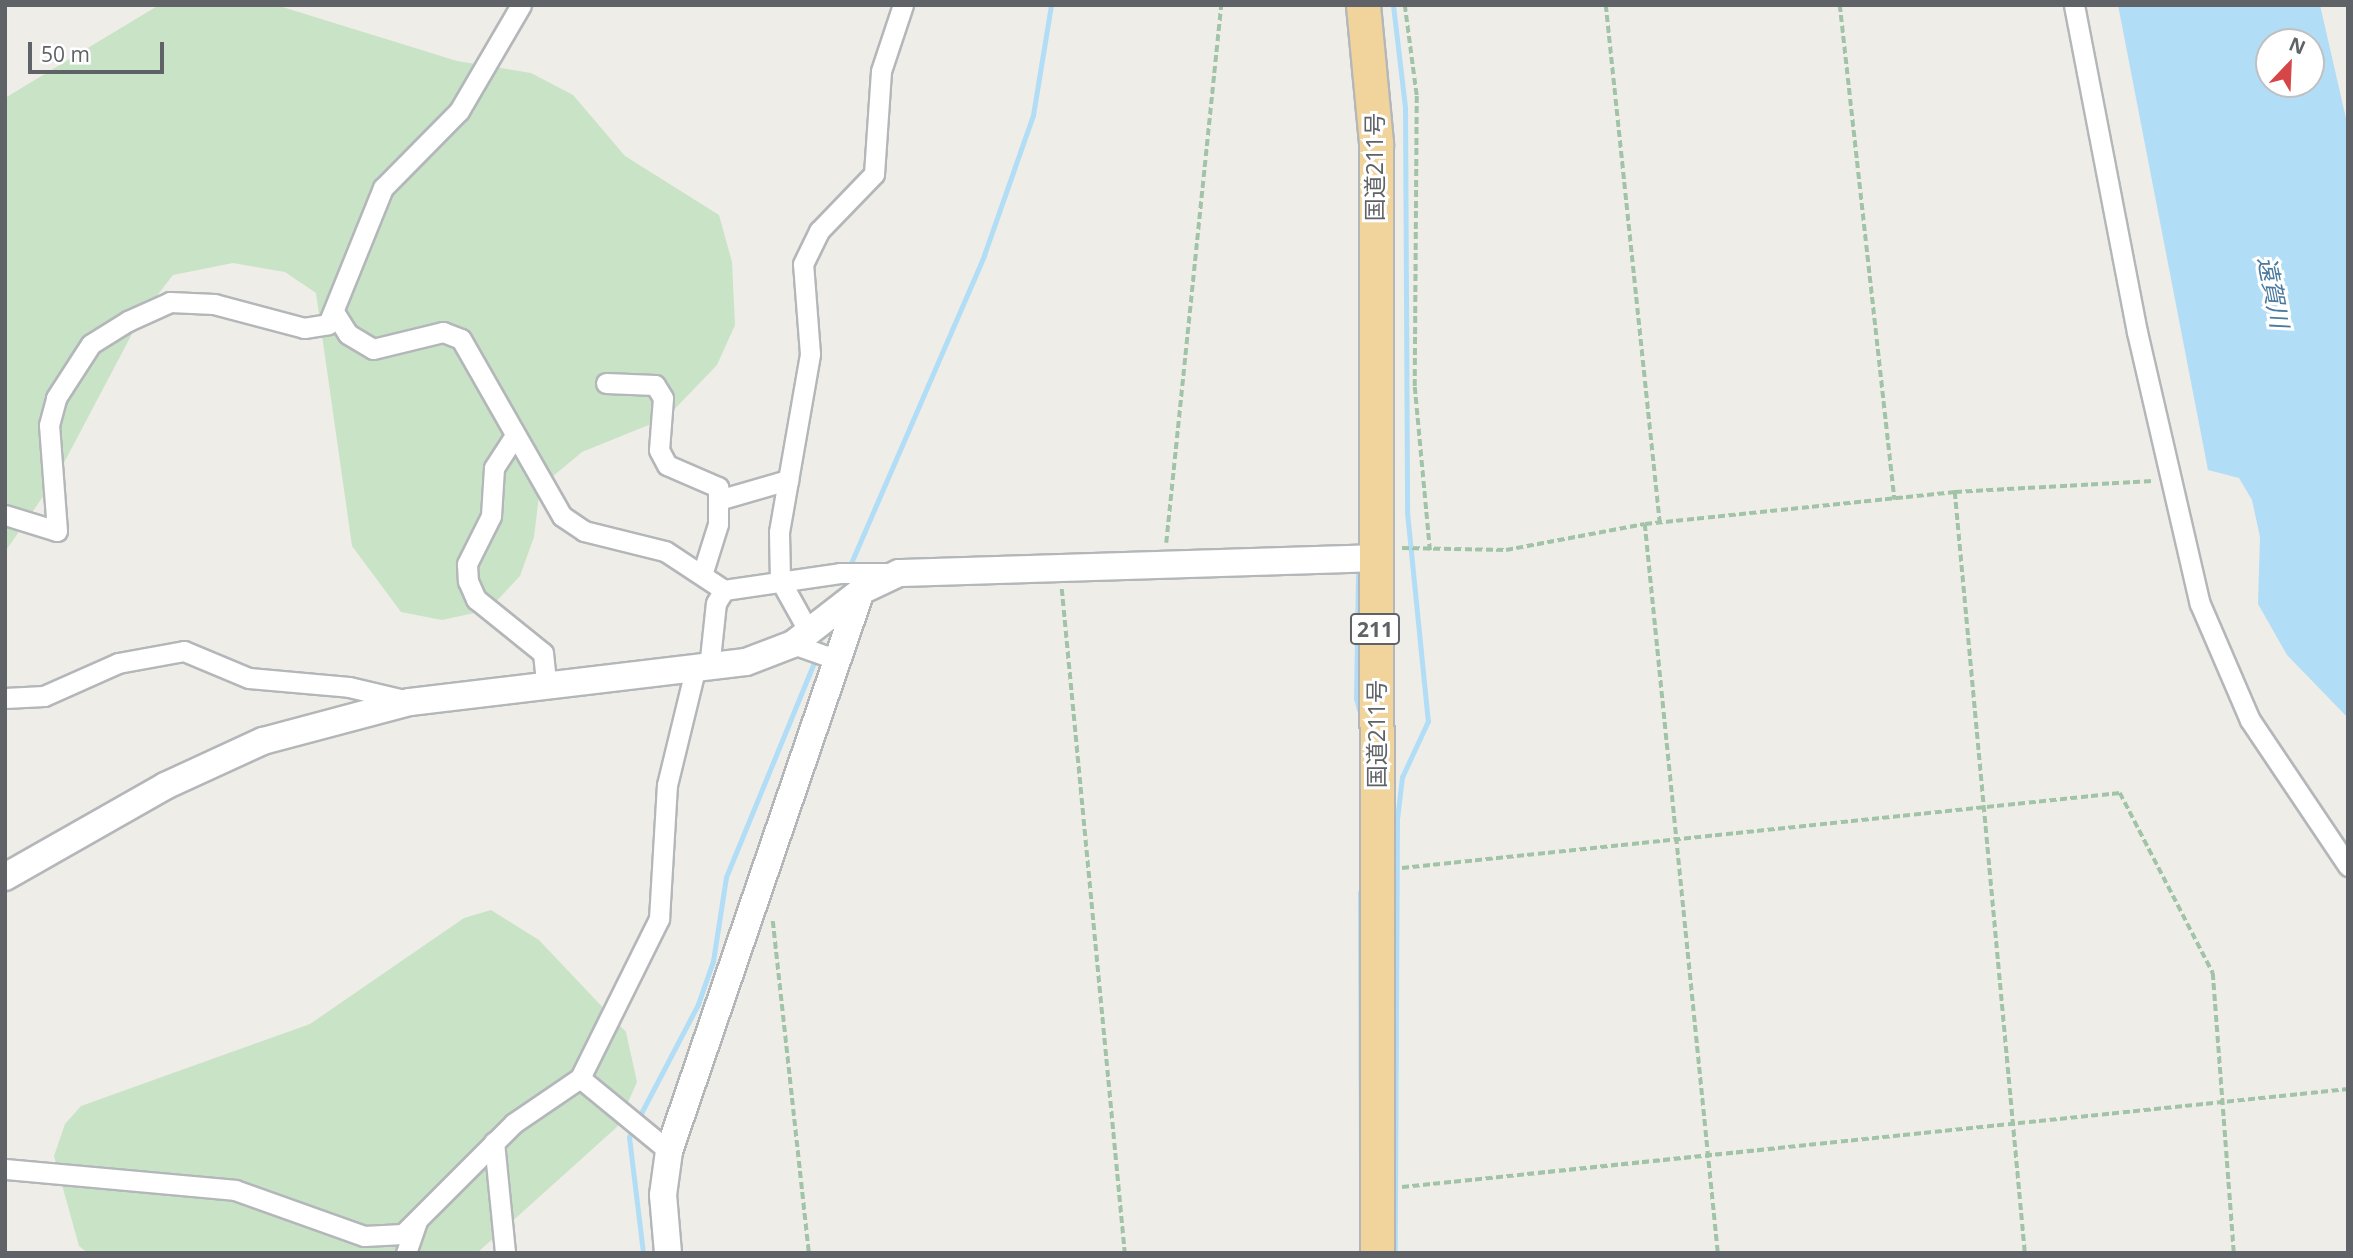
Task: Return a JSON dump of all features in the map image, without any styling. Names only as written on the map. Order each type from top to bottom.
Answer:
[{"type":"highway","name":"国道211号","points":[[1363,5],[1376,143],[1377,1253]]},
{"type":"street","points":[[5,515],[57,531],[49,425],[56,398],[91,344],[128,320],[170,302],[214,304],[304,328],[328,324],[336,315],[383,188],[459,111],[521,5]]},
{"type":"street","points":[[816,644],[780,580],[788,480],[810,354],[803,264],[819,231],[874,174],[881,71],[903,5]]},
{"type":"street","points":[[2074,5],[2170,480],[2200,604],[2250,720],[2348,866]]},
{"type":"street","points":[[336,315],[348,334],[373,349],[443,332],[461,339],[514,438],[531,453],[570,524],[665,551],[704,572],[724,590]]},
{"type":"street","points":[[606,383],[655,385],[663,398],[659,450],[667,464],[718,487],[722,499],[704,572]]},
{"type":"street","points":[[514,438],[494,468],[491,516],[467,564],[468,581],[476,599],[543,653],[546,682]]},
{"type":"street","points":[[722,499],[788,480]]},
{"type":"street","points":[[5,1169],[236,1190],[376,1239],[403,1234],[494,1142],[560,1087],[580,1078],[659,919],[667,785],[702,669],[716,603],[724,590],[780,580],[851,584],[899,573],[1376,552]]},
{"type":"street","points":[[668,1253],[663,1195],[669,1151],[816,644],[851,584]]},
{"type":"street","points":[[5,877],[165,786],[263,740],[410,702],[546,682],[702,669],[816,644],[851,584]]},
{"type":"street","points":[[5,698],[44,696],[118,663],[184,651],[248,678],[349,687],[410,702]]},
{"type":"street","points":[[580,1078],[669,1151]]},
{"type":"street","points":[[494,1142],[505,1253]]},
{"type":"street","points":[[406,1253],[419,1216]]},
{"type":"path","points":[[1164,563],[1221,5]]},
{"type":"path","points":[[1405,5],[1417,96],[1415,387],[1430,550]]},
{"type":"path","points":[[1606,5],[1660,523]]},
{"type":"path","points":[[1840,5],[1895,500]]},
{"type":"path","points":[[1376,552],[1506,550],[1645,524],[1955,492],[2170,480]]},
{"type":"path","points":[[1955,492],[2025,1253]]},
{"type":"path","points":[[1645,524],[1718,1253]]},
{"type":"path","points":[[1059,564],[1125,1253]]},
{"type":"path","points":[[1376,871],[1677,842],[2120,793],[2213,974],[2234,1253]]},
{"type":"path","points":[[771,908],[809,1253]]},
{"type":"path","points":[[1376,1189],[1709,1157],[2348,1089]]},
{"type":"green space","points":[[159,5],[276,5],[457,61],[531,73],[573,95],[625,156],[719,215],[732,262],[735,325],[717,365],[666,418],[582,452],[540,487],[534,537],[520,576],[488,610],[442,620],[401,612],[352,546],[316,293],[285,272],[233,263],[173,275],[142,315],[57,476],[5,552],[5,98]]},
{"type":"green space","points":[[491,910],[539,940],[626,1032],[637,1082],[617,1127],[477,1253],[88,1253],[79,1246],[54,1156],[65,1124],[81,1106],[310,1024],[464,918]]},
{"type":"water","name":"遠賀川","points":[[2118,5],[2320,5],[2348,127],[2348,718],[2287,655],[2258,604],[2260,537],[2252,500],[2239,478],[2208,470]]},
{"type":"waterway","points":[[848,570],[984,255],[1033,115],[1051,5]]},
{"type":"waterway","points":[[1393,5],[1405,107],[1407,512],[1428,721],[1402,777],[1397,819],[1395,1253]]},
{"type":"waterway","points":[[1358,575],[1356,698],[1362,721]]},
{"type":"waterway","points":[[638,1119],[698,1004],[713,961],[726,877],[816,658]]},
{"type":"waterway","points":[[1360,892],[1361,1253]]},
{"type":"waterway","points":[[634,1128],[629,1137],[643,1253]]}]
